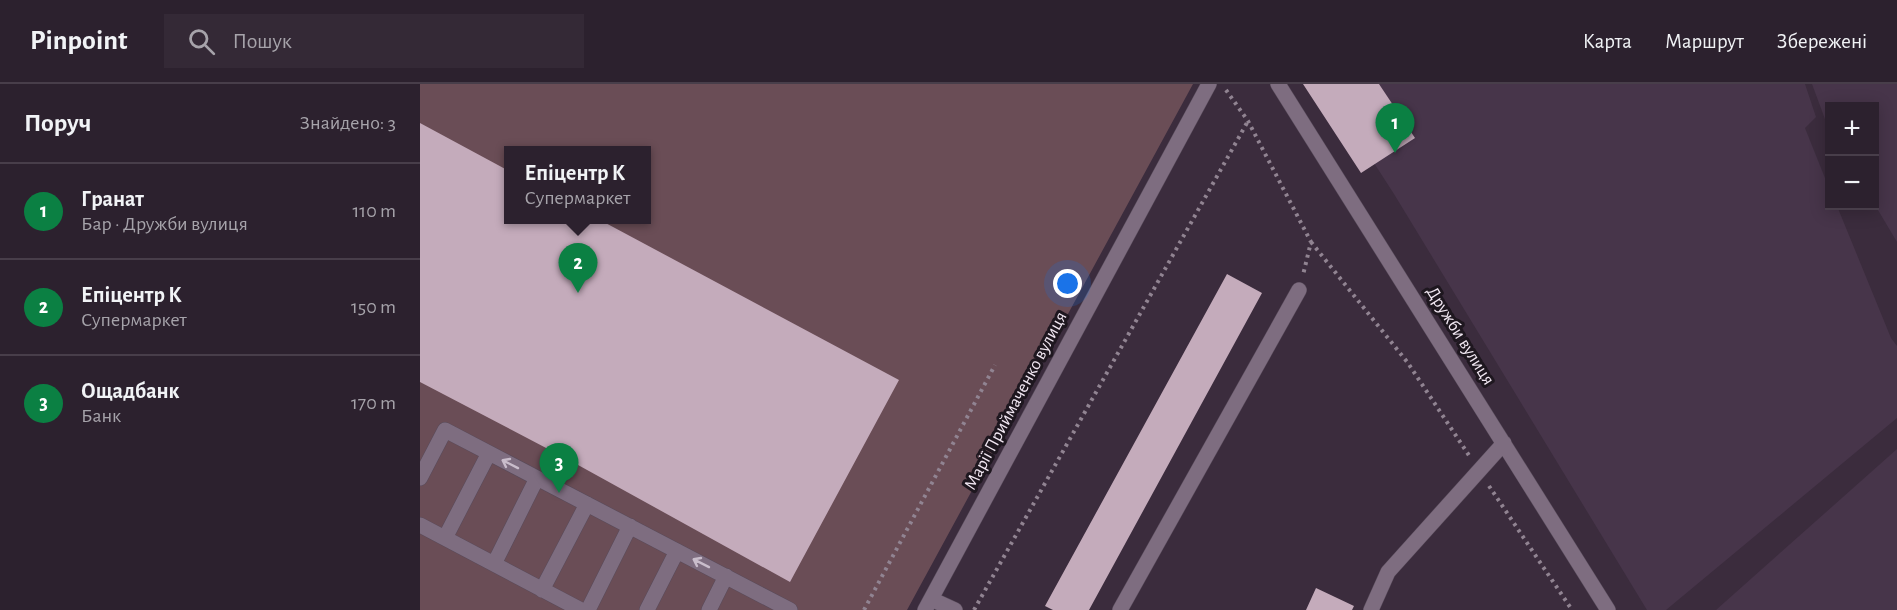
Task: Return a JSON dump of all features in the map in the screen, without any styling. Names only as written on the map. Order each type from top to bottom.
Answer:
[{"type":"street","name":"Марії Приймаченко вулиця","points":[[928,604],[1209,84]]},
{"type":"street","name":"Дружби вулиця","points":[[1278,84],[1608,610]]},
{"type":"street","points":[[1120,610],[1299,290]]},
{"type":"street","points":[[420,478],[445,430],[786,609]]},
{"type":"street","points":[[1371,610],[1388,572],[1504,443]]},
{"type":"street","points":[[445,538],[489,453]]},
{"type":"street","points":[[494,564],[537,478]]},
{"type":"street","points":[[542,590],[587,504]]},
{"type":"street","points":[[420,525],[580,610]]},
{"type":"street","points":[[588,610],[630,526]]},
{"type":"street","points":[[647,610],[677,551]]},
{"type":"street","points":[[709,610],[726,576]]},
{"type":"street","points":[[928,604],[955,610]]},
{"type":"path","points":[[1222,84],[1248,121],[1311,242],[1408,363],[1572,610]]},
{"type":"path","points":[[974,610],[1248,121]]},
{"type":"path","points":[[1299,290],[1311,242]]},
{"type":"path","points":[[864,610],[995,365]]},
{"type":"shaded area","points":[[420,84],[1193,84],[907,610],[420,610]]},
{"type":"shaded area","points":[[1323,84],[1805,84],[1816,117],[1805,128],[1825,178],[1825,210],[1839,210],[1891,338],[1897,346],[1897,418],[1666,610],[1647,610],[1394,194]]},
{"type":"shaded area","points":[[1812,84],[1897,84],[1897,242],[1878,210],[1879,102],[1825,102],[1825,119]]},
{"type":"shaded area","points":[[1897,449],[1897,610],[1716,610]]},
{"type":"building","points":[[1303,84],[1379,84],[1415,138],[1361,173]]},
{"type":"building","points":[[420,123],[504,168],[504,224],[607,224],[899,380],[790,582],[569,460],[420,382]]},
{"type":"building","points":[[1227,274],[1262,293],[1089,610],[1053,610],[1045,606]]},
{"type":"building","points":[[1316,588],[1354,606],[1352,610],[1306,610]]},
{"type":"place","name":"Гранат","points":[[1395,153]]},
{"type":"place","name":"Епіцентр К","points":[[578,293]]},
{"type":"place","name":"Ощадбанк","points":[[559,493]]}]
